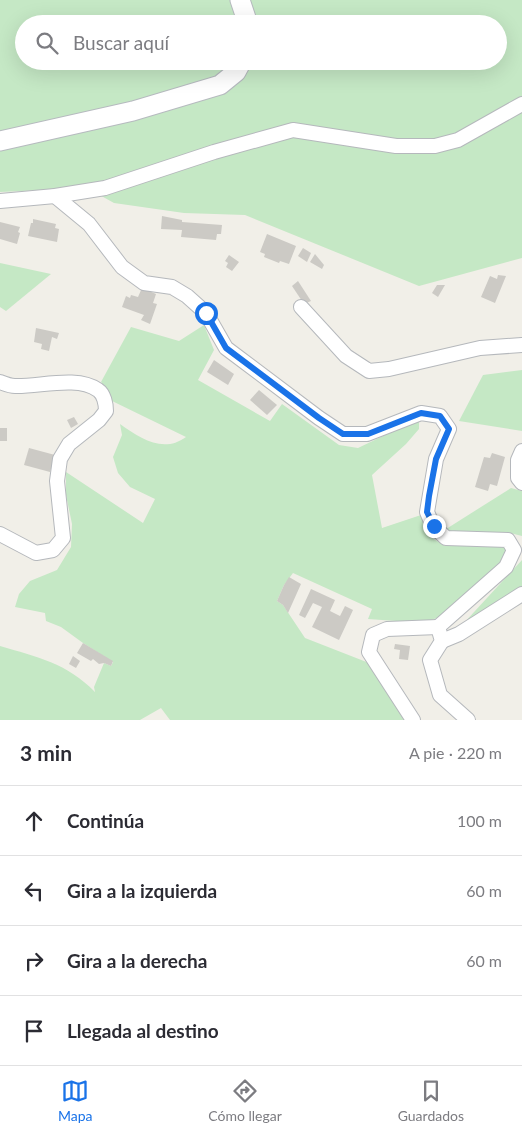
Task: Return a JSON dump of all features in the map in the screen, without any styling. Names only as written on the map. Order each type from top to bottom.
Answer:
[{"type":"main road","points":[[240,0],[245,15]]},
{"type":"main road","points":[[0,140],[133,111],[220,85],[237,70]]},
{"type":"street","points":[[0,201],[55,196],[105,188],[214,152],[293,130],[396,146],[435,146],[458,140],[522,104]]},
{"type":"street","points":[[55,196],[89,224],[122,267],[144,283],[172,287],[188,296],[206,313],[226,348],[343,434],[368,434],[421,413],[440,416],[449,429],[436,459],[429,496],[427,512],[434,526],[446,538],[508,540],[514,550],[506,568],[438,627],[387,629],[373,636],[370,652],[413,720]]},
{"type":"street","points":[[301,307],[346,356],[369,371],[389,369],[480,348],[522,345]]},
{"type":"street","points":[[0,382],[15,386],[60,383],[85,385],[99,390],[105,402],[106,411],[99,420],[69,444],[60,459],[57,481],[63,538],[53,550],[36,553],[0,534]]},
{"type":"street","points":[[522,451],[518,460],[518,478],[522,483]]},
{"type":"street","points":[[468,720],[440,695],[430,660],[442,641],[459,634],[522,594]]},
{"type":"street","points":[[438,627],[442,641]]},
{"type":"green space","points":[[0,0],[522,0],[522,258],[419,286],[245,215],[184,213],[114,203],[87,188],[0,192]]},
{"type":"green space","points":[[0,263],[51,274],[6,311],[0,307]]},
{"type":"green space","points":[[204,325],[214,350],[198,380],[270,421],[282,404],[339,445],[358,448],[406,425],[419,421],[419,429],[406,444],[372,475],[382,528],[421,515],[429,536],[445,546],[506,545],[508,552],[499,568],[449,613],[424,623],[368,619],[372,609],[293,573],[284,585],[277,601],[283,605],[305,638],[369,663],[407,720],[170,720],[161,708],[140,720],[0,720],[0,646],[51,662],[74,674],[95,692],[94,687],[104,663],[111,666],[113,662],[61,627],[46,621],[45,613],[15,607],[19,594],[30,581],[57,570],[71,547],[72,524],[66,495],[66,472],[143,523],[155,499],[130,487],[118,473],[113,457],[122,435],[120,424],[144,439],[160,444],[177,442],[186,437],[110,400],[107,389],[101,382],[131,327],[179,341]]},
{"type":"green space","points":[[522,370],[522,431],[459,421],[483,375]]},
{"type":"green space","points":[[511,488],[522,491],[522,536],[506,532],[471,534],[443,531]]},
{"type":"green space","points":[[522,560],[522,588],[463,624]]},
{"type":"building","points":[[162,216],[182,220],[182,222],[222,225],[221,234],[217,234],[216,240],[181,237],[182,230],[161,229]]},
{"type":"building","points":[[33,219],[56,224],[55,228],[59,229],[57,242],[28,236]]},
{"type":"building","points":[[0,222],[20,227],[17,244],[0,239]]},
{"type":"building","points":[[267,234],[296,246],[289,264],[280,261],[279,263],[264,257],[265,254],[260,252]]},
{"type":"building","points":[[303,248],[311,253],[307,262],[298,256]]},
{"type":"building","points":[[315,254],[324,265],[322,269],[310,262]]},
{"type":"building","points":[[229,255],[239,262],[232,271],[226,267],[228,263],[225,261]]},
{"type":"building","points":[[498,275],[506,276],[495,303],[481,297],[490,276],[497,279]]},
{"type":"building","points":[[298,281],[311,301],[304,304],[292,286]]},
{"type":"building","points":[[437,285],[445,285],[438,297],[432,293]]},
{"type":"building","points":[[142,288],[156,294],[153,303],[157,304],[150,324],[141,320],[144,315],[122,307],[126,296],[130,298],[131,295],[138,297]]},
{"type":"building","points":[[36,328],[59,333],[57,339],[52,337],[49,351],[41,349],[42,344],[34,342]]},
{"type":"building","points":[[214,360],[234,374],[228,385],[207,372]]},
{"type":"building","points":[[259,390],[277,405],[267,415],[250,400]]},
{"type":"building","points":[[74,417],[78,424],[71,428],[67,420]]},
{"type":"building","points":[[0,428],[7,428],[7,441],[0,441]]},
{"type":"building","points":[[29,448],[55,455],[50,472],[24,465]]},
{"type":"building","points":[[492,453],[505,457],[497,486],[490,484],[488,491],[475,487],[484,457],[490,458]]},
{"type":"building","points":[[289,577],[301,584],[288,613],[283,605],[277,601]]},
{"type":"building","points":[[311,589],[335,600],[330,611],[340,616],[345,606],[353,610],[339,640],[312,627],[322,607],[313,603],[305,618],[299,615]]},
{"type":"building","points":[[83,643],[113,661],[111,666],[104,663],[99,664],[93,659],[91,661],[77,653]]},
{"type":"building","points":[[395,644],[410,646],[408,660],[399,659],[400,650],[394,649]]},
{"type":"building","points":[[73,656],[80,661],[76,668],[69,664]]},
{"type":"route","points":[[206,313],[226,348],[343,434],[368,434],[421,413],[440,416],[449,429],[436,459],[429,496],[427,512],[434,526]]}]
